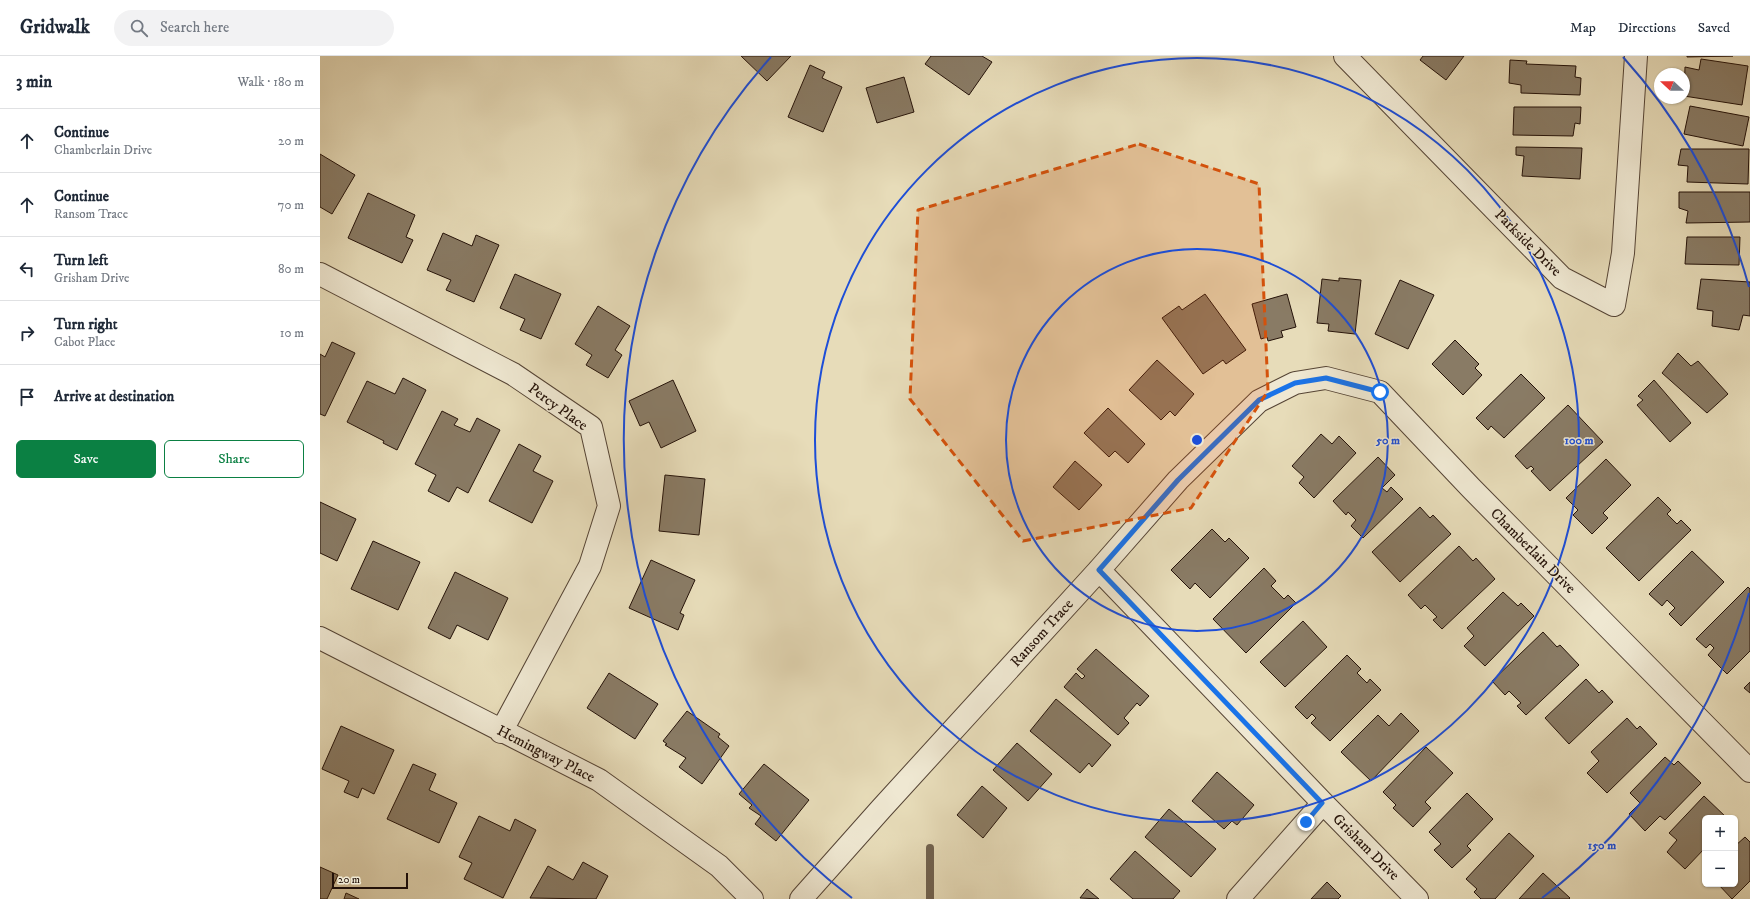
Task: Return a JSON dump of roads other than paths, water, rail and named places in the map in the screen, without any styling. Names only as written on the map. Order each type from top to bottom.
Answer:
[{"type":"street","name":"Parkside Drive","points":[[1345,56],[1562,278],[1614,305],[1623,253],[1636,56]]},
{"type":"street","name":"Percy Place","points":[[320,274],[513,374],[591,427],[609,506],[590,566],[501,732]]},
{"type":"street","name":"Chamberlain Drive","points":[[1295,383],[1326,378],[1380,392],[1471,488],[1750,771]]},
{"type":"street","name":"Ransom Trace","points":[[802,899],[881,809],[1099,570],[1178,480],[1259,400],[1295,383]]},
{"type":"street","name":"Grisham Drive","points":[[1099,570],[1322,803],[1417,899]]},
{"type":"street","name":"Hemingway Place","points":[[320,638],[501,732],[599,780],[719,866],[752,899]]},
{"type":"street","points":[[1238,899],[1322,803]]},
{"type":"waterway","points":[[930,848],[930,899]]}]
